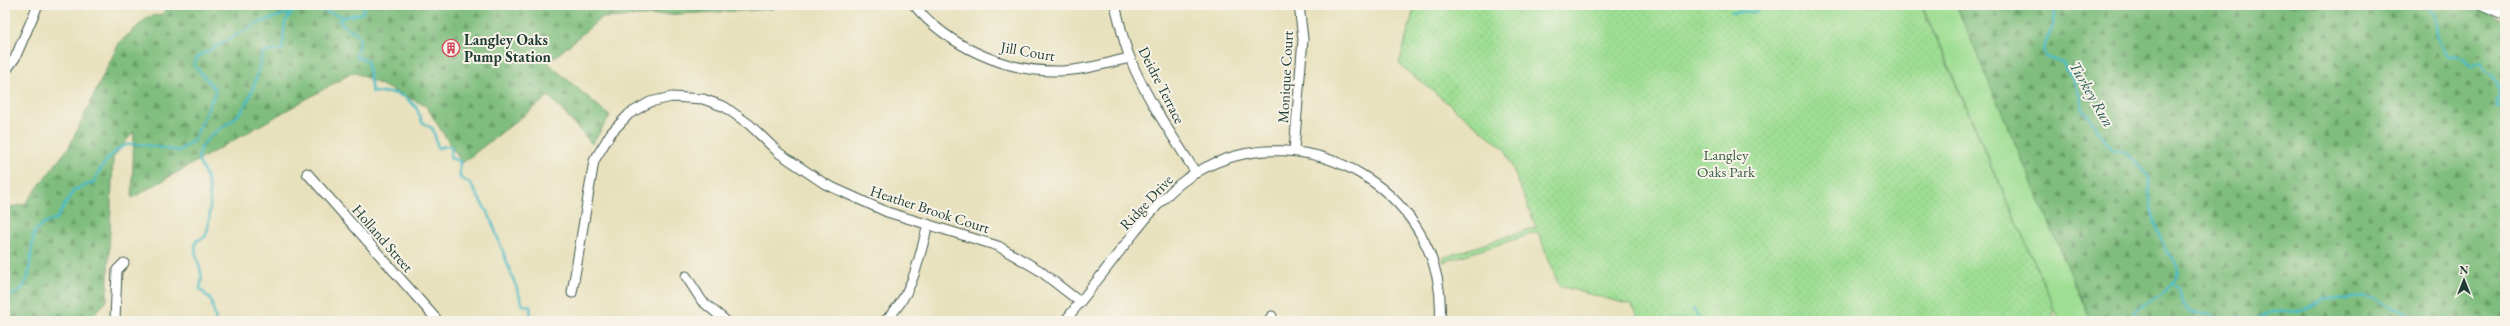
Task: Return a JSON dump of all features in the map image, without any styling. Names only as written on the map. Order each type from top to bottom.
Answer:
[{"type":"street","points":[[5,72],[14,58],[38,5]]},
{"type":"street","name":"Jill Court","points":[[914,5],[933,24],[964,46],[998,61],[1018,67],[1039,71],[1074,70],[1130,58]]},
{"type":"street","name":"Deidre Terrace","points":[[1115,5],[1130,58],[1153,104],[1196,173]]},
{"type":"street","name":"Monique Court","points":[[1294,151],[1304,39],[1299,5]]},
{"type":"street","points":[[2482,5],[2505,16]]},
{"type":"street","name":"Heather Brook Court","points":[[572,293],[594,161],[618,125],[635,110],[650,102],[672,97],[688,97],[712,101],[733,112],[779,153],[825,184],[887,212],[1009,250],[1049,277],[1080,302]]},
{"type":"street","name":"Ridge Drive","points":[[1065,321],[1160,202],[1196,173],[1222,160],[1244,154],[1263,151],[1294,151],[1321,156],[1353,168],[1382,188],[1404,211],[1419,231],[1432,260],[1438,286],[1440,321]]},
{"type":"street","name":"Holland Street","points":[[307,173],[438,321]]},
{"type":"street","points":[[885,321],[896,310],[912,284],[928,224]]},
{"type":"street","points":[[115,321],[117,270],[124,263]]},
{"type":"street","points":[[686,276],[702,301],[726,321]]},
{"type":"green space","points":[[167,5],[773,5],[774,9],[601,18],[548,63],[610,116],[592,144],[549,96],[462,163],[426,106],[354,72],[132,198],[134,131],[113,158],[107,301],[87,321],[5,321],[5,208],[25,204],[69,147],[119,43],[148,17],[163,14]]},
{"type":"green space","name":"Langley Oaks Park","points":[[1415,5],[1929,5],[1922,8],[2053,305],[2054,321],[1642,321],[1631,305],[1559,286],[1538,232],[1443,262],[1442,258],[1536,227],[1505,149],[1399,64]]},
{"type":"green space","points":[[1922,5],[1956,5],[2091,321],[2060,321]]},
{"type":"green space","points":[[1956,5],[2473,5],[2505,22],[2505,321],[2091,321]]},
{"type":"waterway","points":[[5,300],[22,289],[28,278],[34,232],[43,224],[57,218],[74,190],[94,182],[108,158],[119,148],[125,145],[138,144],[179,151],[194,140],[216,90],[193,64],[199,56],[258,23],[294,11],[321,10],[344,17],[363,13],[364,5]]},
{"type":"waterway","points":[[1731,12],[1755,12],[1765,5]]},
{"type":"waterway","name":"Turkey Run","points":[[2056,5],[2053,26],[2043,48],[2045,57],[2063,63],[2076,84],[2083,108],[2112,150],[2125,152],[2149,177],[2151,205],[2155,222],[2165,248],[2175,261],[2178,268],[2176,279],[2168,289],[2137,310],[2126,321]]},
{"type":"waterway","points":[[2426,5],[2435,14],[2438,36],[2447,55],[2462,58],[2471,67],[2482,63],[2484,70],[2497,81],[2500,95],[2496,101],[2496,107],[2505,105]]},
{"type":"waterway","points":[[216,321],[211,300],[200,289],[201,275],[195,248],[196,241],[205,237],[209,224],[210,207],[208,182],[198,159],[200,151],[209,138],[233,120],[243,109],[253,89],[263,52],[282,50],[285,22],[293,11]]},
{"type":"waterway","points":[[344,17],[339,21],[360,37],[356,57],[367,60],[372,92],[394,93],[405,97],[416,107],[422,122],[433,129],[438,148],[446,146],[452,147],[450,158],[460,161],[460,178],[470,183],[490,217],[523,305],[530,306],[531,321]]},
{"type":"waterway","points":[[2172,284],[2179,289],[2182,301],[2189,312],[2212,315],[2218,321]]},
{"type":"waterway","points":[[2254,321],[2268,313],[2304,310],[2317,304],[2324,298],[2346,299],[2364,296],[2376,299],[2390,307],[2403,310],[2415,321]]},
{"type":"waterway","points":[[1693,309],[1701,321]]},
{"type":"waterway","points":[[2229,321],[2238,318],[2251,321]]},
{"type":"place","name":"Langley Oaks Pump Station","points":[[451,48]]}]
